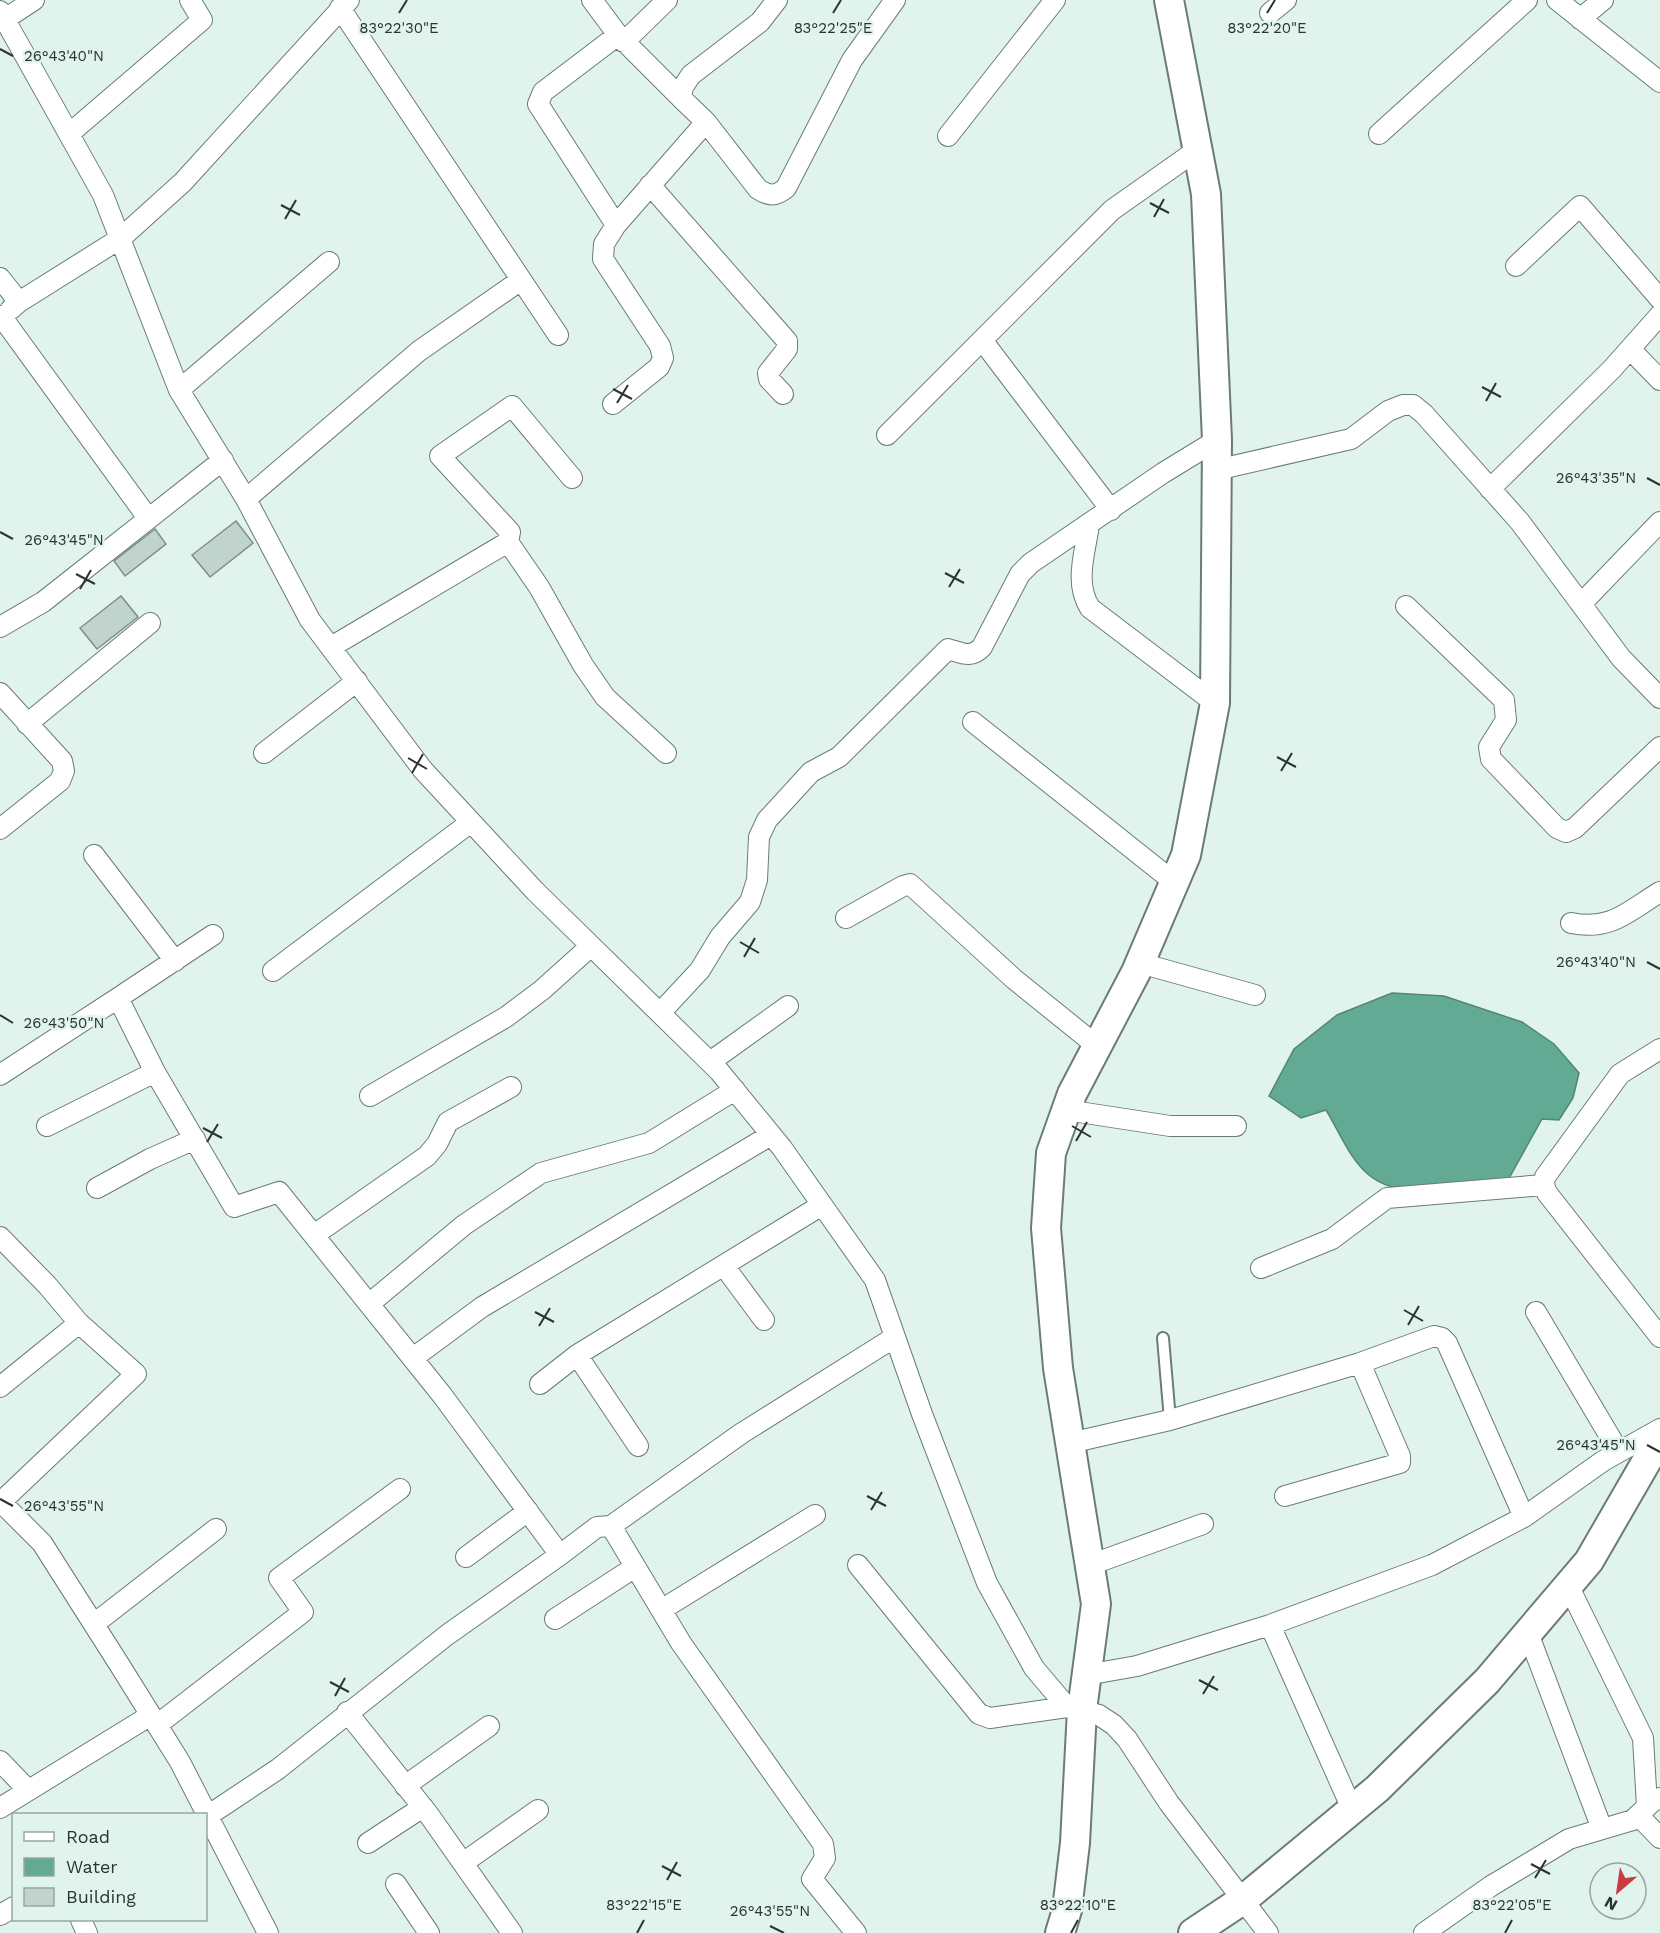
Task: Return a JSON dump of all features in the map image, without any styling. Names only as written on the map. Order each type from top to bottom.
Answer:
[{"type":"street","points":[[34,0],[2,15],[103,195],[179,390],[246,499],[310,620],[423,770],[591,946],[710,1062],[735,1090],[771,1135],[875,1280],[987,1583],[1034,1668],[1075,1708]]},
{"type":"street","points":[[69,134],[202,20],[190,0]]},
{"type":"street","points":[[592,0],[621,38],[706,122],[758,189],[768,195],[778,194],[786,188],[852,60],[895,0]]},
{"type":"street","points":[[616,225],[538,104],[543,93],[621,38],[667,0]]},
{"type":"street","points":[[681,98],[683,87],[692,75],[760,22],[777,0]]},
{"type":"street","points":[[948,136],[1055,0]]},
{"type":"street","points":[[1060,1933],[1067,1910],[1075,1843],[1075,1708],[1086,1675],[1096,1604],[1058,1368],[1046,1228],[1051,1153],[1066,1110],[1140,963],[1186,855],[1215,703],[1217,440],[1206,194],[1169,0]]},
{"type":"street","points":[[1270,13],[1286,0]]},
{"type":"street","points":[[1379,134],[1527,0]]},
{"type":"street","points":[[1557,0],[1660,82]]},
{"type":"street","points":[[1580,19],[1603,0]]},
{"type":"street","points":[[148,518],[1,316],[19,302],[121,238],[183,182],[345,4],[558,335]]},
{"type":"street","points":[[613,404],[659,367],[663,358],[660,346],[603,259],[602,250],[616,225],[706,122]]},
{"type":"street","points":[[887,435],[1112,210],[1197,150]]},
{"type":"street","points":[[650,185],[787,341],[787,349],[770,367],[768,373],[769,379],[783,394]]},
{"type":"street","points":[[1516,266],[1580,206],[1660,299]]},
{"type":"street","points":[[179,390],[329,262]]},
{"type":"street","points":[[0,278],[19,302]]},
{"type":"street","points":[[246,499],[419,351],[521,280]]},
{"type":"street","points":[[1490,489],[1630,349],[1660,315]]},
{"type":"street","points":[[982,340],[1111,510]]},
{"type":"street","points":[[1630,349],[1660,380]]},
{"type":"street","points":[[1216,470],[1351,439],[1388,411],[1402,405],[1413,405],[1424,414],[1520,522],[1621,658],[1660,698]]},
{"type":"street","points":[[572,478],[512,406],[440,456],[510,532],[508,542],[539,587],[583,664],[605,697],[666,753]]},
{"type":"street","points":[[660,1013],[700,970],[720,937],[750,902],[757,880],[759,837],[766,820],[811,772],[839,757],[948,649],[969,655],[976,654],[982,647],[1020,574],[1031,563],[1163,473],[1217,440]]},
{"type":"street","points":[[0,627],[43,602],[223,460]]},
{"type":"street","points":[[1581,604],[1660,522]]},
{"type":"street","points":[[1089,525],[1080,584],[1083,597],[1090,608],[1215,703]]},
{"type":"street","points":[[331,647],[508,542]]},
{"type":"street","points":[[1406,606],[1504,700],[1506,720],[1489,747],[1491,759],[1557,828],[1566,832],[1575,828],[1660,747]]},
{"type":"street","points":[[27,724],[150,623]]},
{"type":"street","points":[[264,753],[357,681]]},
{"type":"street","points":[[0,693],[62,761],[63,771],[60,781],[0,829]]},
{"type":"street","points":[[973,722],[1174,882]]},
{"type":"street","points":[[273,971],[471,822]]},
{"type":"street","points":[[93,855],[175,960]]},
{"type":"street","points":[[846,918],[903,886],[910,885],[1014,980],[1097,1046]]},
{"type":"street","points":[[1571,923],[1592,927],[1609,923],[1660,892]]},
{"type":"street","points":[[0,1075],[213,935]]},
{"type":"street","points":[[370,1096],[524,1004],[591,946]]},
{"type":"street","points":[[1140,963],[1255,995]]},
{"type":"street","points":[[118,998],[155,1072],[234,1207],[279,1192],[412,1358],[560,1555]]},
{"type":"street","points":[[710,1062],[788,1006]]},
{"type":"street","points":[[1660,1049],[1620,1074],[1545,1177],[1544,1185],[1547,1193],[1660,1337]]},
{"type":"street","points":[[47,1126],[155,1072]]},
{"type":"street","points":[[314,1234],[427,1156],[437,1144],[448,1122],[454,1117],[482,1105],[512,1087]]},
{"type":"street","points":[[369,1304],[464,1225],[541,1173],[551,1168],[600,1159],[649,1143],[735,1090]]},
{"type":"street","points":[[1066,1110],[1170,1126],[1236,1126]]},
{"type":"street","points":[[412,1358],[482,1307],[771,1135]]},
{"type":"street","points":[[97,1188],[150,1159],[195,1139]]},
{"type":"street","points":[[1261,1268],[1332,1239],[1387,1198],[1544,1185]]},
{"type":"street","points":[[540,1384],[577,1355],[822,1205]]},
{"type":"street","points":[[0,1237],[47,1285],[79,1323],[136,1374],[0,1502],[42,1543],[180,1762],[204,1813]]},
{"type":"street","points":[[724,1266],[764,1320]]},
{"type":"street","points":[[1536,1312],[1619,1452]]},
{"type":"street","points":[[0,1387],[79,1323]]},
{"type":"street","points":[[1070,1443],[1170,1420],[1360,1363],[1434,1336],[1442,1338],[1447,1343],[1524,1517]]},
{"type":"street","points":[[207,1816],[278,1769],[447,1635],[597,1527],[611,1526],[742,1433],[895,1337]]},
{"type":"street","points":[[577,1355],[638,1446]]},
{"type":"street","points":[[1285,1496],[1400,1463],[1400,1456],[1360,1363]]},
{"type":"street","points":[[1086,1675],[1137,1666],[1270,1625],[1432,1565],[1524,1517],[1619,1452],[1660,1429]]},
{"type":"street","points":[[1193,1933],[1244,1899],[1377,1789],[1486,1681],[1589,1561],[1660,1438]]},
{"type":"street","points":[[0,1808],[154,1720],[303,1612],[279,1578],[400,1489]]},
{"type":"street","points":[[466,1557],[528,1511]]},
{"type":"street","points":[[661,1610],[815,1515]]},
{"type":"street","points":[[1090,1565],[1203,1524]]},
{"type":"street","points":[[611,1526],[681,1643],[823,1844],[825,1858],[812,1879],[856,1933]]},
{"type":"street","points":[[94,1624],[216,1529]]},
{"type":"street","points":[[858,1565],[979,1714],[990,1718],[1075,1708],[1100,1715],[1127,1739],[1169,1803],[1268,1933]]},
{"type":"street","points":[[555,1619],[635,1567]]},
{"type":"street","points":[[1568,1585],[1617,1680],[1643,1737],[1648,1806],[1660,1838]]},
{"type":"street","points":[[1270,1625],[1352,1809]]},
{"type":"street","points":[[1528,1633],[1602,1829]]},
{"type":"street","points":[[347,1712],[423,1807],[512,1933]]},
{"type":"street","points":[[405,1786],[489,1726]]},
{"type":"street","points":[[0,1761],[28,1790]]},
{"type":"street","points":[[1428,1932],[1491,1886],[1569,1839],[1633,1820],[1648,1806]]},
{"type":"street","points":[[368,1843],[423,1807]]},
{"type":"street","points":[[463,1863],[538,1810]]},
{"type":"street","points":[[207,1819],[268,1933]]},
{"type":"street","points":[[396,1884],[429,1933]]},
{"type":"lane","points":[[1163,1338],[1170,1420]]},
{"type":"water","points":[[1392,993],[1444,996],[1522,1022],[1554,1044],[1579,1073],[1573,1098],[1559,1120],[1542,1119],[1508,1180],[1417,1191],[1383,1184],[1362,1169],[1345,1145],[1326,1110],[1301,1118],[1269,1096],[1294,1049],[1337,1015]]},
{"type":"building","points":[[236,521],[253,543],[210,577],[192,555]]},
{"type":"building","points":[[155,529],[166,544],[125,576],[114,561]]},
{"type":"building","points":[[121,596],[138,617],[97,649],[80,628]]}]
